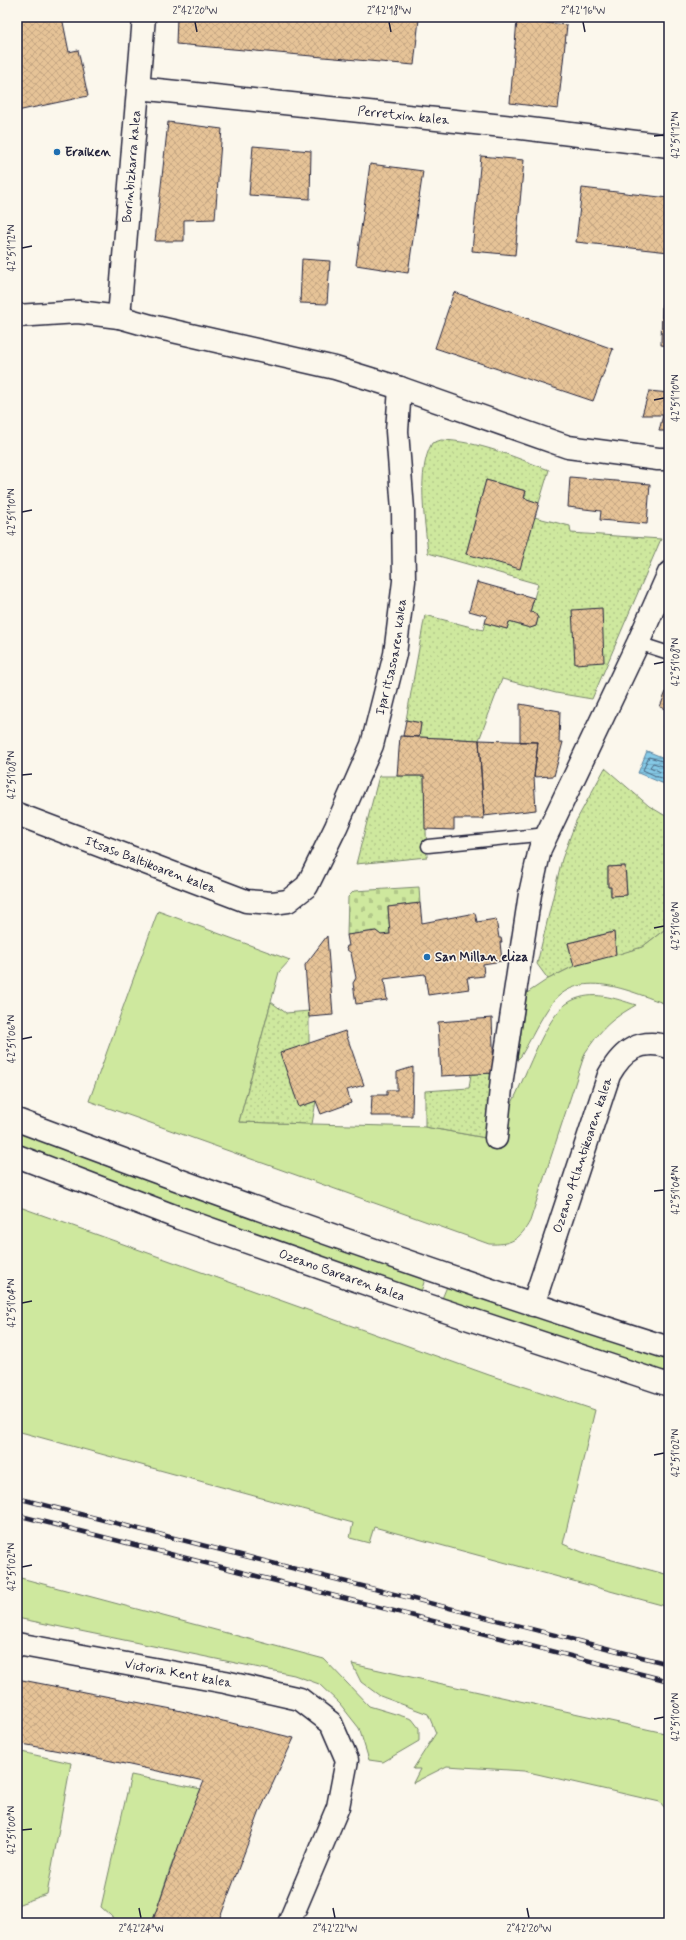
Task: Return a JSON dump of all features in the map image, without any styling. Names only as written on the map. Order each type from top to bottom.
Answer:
[{"type":"street","name":"Borinbizkarra kalea","points":[[119,317],[144,17]]},
{"type":"street","name":"Perretxin kalea","points":[[138,88],[513,127],[669,146]]},
{"type":"street","points":[[17,316],[78,312],[119,317],[151,326],[335,368],[400,388],[568,447],[658,459],[669,459]]},
{"type":"street","name":"Ipar itsasoaren kalea","points":[[288,900],[307,886],[313,877],[372,745],[395,654],[404,582],[403,510],[397,431],[400,388]]},
{"type":"street","points":[[496,1138],[502,1078],[530,894],[540,849],[638,643],[669,573]]},
{"type":"street","name":"Itsaso Baltikoaren kalea","points":[[17,814],[246,901],[274,903],[288,900]]},
{"type":"street","name":"Ozeano Atlantikoaren kalea","points":[[533,1305],[609,1075],[622,1055],[632,1048],[646,1045],[669,1047]]},
{"type":"street","points":[[17,1120],[215,1195],[533,1305],[669,1348]]},
{"type":"street","name":"Ozeano Barearen kalea","points":[[17,1156],[187,1221],[424,1304],[669,1385]]},
{"type":"street","name":"Victoria Kent kalea","points":[[17,1644],[225,1682],[300,1699],[332,1723],[347,1760],[338,1807],[289,1923]]},
{"type":"lane","points":[[638,643],[669,653]]},
{"type":"lane","points":[[428,846],[547,834]]},
{"type":"green space","points":[[441,440],[469,443],[509,455],[549,470],[539,503],[524,498],[526,491],[486,480],[466,554],[534,517],[570,526],[571,533],[661,539],[592,699],[556,693],[502,679],[479,740],[419,737],[421,723],[406,720],[425,615],[483,630],[485,623],[507,629],[509,622],[530,628],[536,626],[538,618],[535,613],[530,612],[538,584],[428,553],[423,496],[424,468],[427,454],[432,443]]},
{"type":"green space","points":[[605,768],[649,806],[669,818],[669,926],[642,947],[616,955],[613,932],[568,943],[574,966],[548,979],[537,964],[562,859],[576,821]],"holes":[[[625,866],[627,895],[611,896],[610,887],[608,887],[608,867]]]},
{"type":"green space","points":[[379,776],[424,776],[427,857],[356,864]]},
{"type":"green space","points":[[419,887],[420,903],[388,907],[390,934],[381,935],[376,931],[347,935],[348,897],[354,891]]},
{"type":"green space","points":[[158,911],[290,960],[279,972],[239,1122],[425,1127],[486,1138],[500,1122],[514,1100],[543,1035],[561,1008],[571,1001],[587,996],[604,996],[636,1005],[619,1015],[607,1025],[596,1037],[585,1053],[530,1221],[522,1233],[514,1240],[503,1244],[489,1244],[89,1101]]},
{"type":"green space","points":[[669,926],[669,1005],[624,989],[593,984],[578,986],[564,992],[552,1003],[521,1056],[517,1060],[527,993],[548,979],[574,966],[642,947]]},
{"type":"green space","points":[[271,1002],[286,1013],[309,1011],[309,1044],[299,1107],[316,1101],[312,1124],[239,1122]]},
{"type":"green space","points":[[494,1073],[486,1138],[425,1127],[425,1091],[469,1088],[471,1074]]},
{"type":"green space","points":[[17,1129],[425,1279],[420,1295],[17,1149]]},
{"type":"green space","points":[[17,1206],[489,1375],[595,1410],[563,1544],[582,1552],[669,1575],[669,1607],[374,1527],[369,1543],[350,1538],[353,1523],[17,1431]]},
{"type":"green space","points":[[448,1284],[669,1356],[669,1375],[441,1301]]},
{"type":"green space","points":[[17,1577],[324,1659],[369,1706],[412,1719],[419,1728],[419,1741],[383,1762],[369,1760],[359,1728],[340,1704],[319,1684],[294,1675],[17,1618]]},
{"type":"green space","points":[[352,1664],[669,1734],[669,1813],[660,1802],[524,1771],[447,1766],[413,1783],[420,1769],[413,1769],[436,1733],[428,1714],[380,1696],[361,1682]]},
{"type":"green space","points":[[17,1751],[71,1763],[47,1894],[17,1905]]},
{"type":"green space","points":[[131,1775],[201,1789],[170,1869],[152,1923],[119,1923],[101,1907]]},
{"type":"water","points":[[647,751],[669,760],[669,786],[638,773]]},
{"type":"building","points":[[17,17],[62,17],[69,52],[78,50],[88,96],[17,111]]},
{"type":"building","points":[[177,17],[404,17],[419,19],[414,65],[176,44]]},
{"type":"building","points":[[517,20],[567,25],[558,109],[510,103]]},
{"type":"building","points":[[168,122],[222,129],[215,219],[184,220],[184,241],[155,241]]},
{"type":"building","points":[[253,146],[311,151],[310,199],[249,195]]},
{"type":"building","points":[[481,156],[524,160],[515,255],[472,251]]},
{"type":"building","points":[[370,164],[423,171],[408,273],[356,265]]},
{"type":"building","points":[[582,188],[669,198],[669,252],[576,242]]},
{"type":"building","points":[[302,259],[330,261],[327,304],[300,303]]},
{"type":"building","points":[[454,292],[613,349],[593,401],[435,348]]},
{"type":"building","points":[[662,304],[669,304],[669,346],[661,345]]},
{"type":"building","points":[[649,391],[669,393],[669,431],[659,431],[663,415],[642,415]]},
{"type":"building","points":[[570,477],[650,484],[647,524],[600,520],[601,511],[568,507]]},
{"type":"building","points":[[486,480],[526,491],[524,498],[539,503],[520,569],[466,554]]},
{"type":"building","points":[[477,582],[534,598],[530,612],[535,613],[538,618],[536,626],[530,628],[509,622],[507,629],[485,623],[487,616],[469,611]]},
{"type":"building","points":[[602,608],[604,662],[575,664],[572,610]]},
{"type":"building","points":[[669,684],[669,710],[660,707]]},
{"type":"building","points":[[520,704],[560,711],[559,742],[563,742],[554,776],[534,777],[538,742],[520,742]]},
{"type":"building","points":[[669,712],[669,729],[663,727]]},
{"type":"building","points":[[406,720],[421,723],[419,737],[403,736]]},
{"type":"building","points":[[400,736],[479,740],[484,819],[454,819],[454,830],[425,829],[424,776],[397,776]]},
{"type":"building","points":[[479,740],[538,742],[534,777],[536,810],[484,816]]},
{"type":"building","points":[[625,866],[627,895],[611,896],[611,887],[608,887],[608,867]]},
{"type":"building","name":"San Millan eliza","points":[[420,903],[422,923],[475,913],[477,922],[496,919],[499,938],[501,938],[502,942],[500,942],[502,961],[483,964],[484,976],[467,978],[469,989],[428,995],[425,974],[384,979],[387,1000],[356,1004],[353,983],[356,978],[351,953],[346,949],[347,946],[349,946],[347,935],[376,931],[381,935],[390,934],[388,907]]},
{"type":"building","points":[[614,932],[616,955],[574,966],[568,943]]},
{"type":"building","points":[[327,936],[333,1015],[309,1017],[305,965]]},
{"type":"building","points":[[492,1018],[494,1073],[441,1076],[438,1022]]},
{"type":"building","points":[[345,1031],[364,1085],[347,1090],[351,1103],[321,1114],[316,1101],[299,1107],[280,1053]]},
{"type":"building","points":[[413,1067],[412,1116],[371,1116],[372,1095],[387,1095],[387,1090],[397,1090],[397,1072]]},
{"type":"building","points":[[17,1679],[177,1710],[294,1738],[260,1811],[218,1923],[152,1923],[186,1825],[204,1781],[102,1759],[17,1743]]},
{"type":"railway","points":[[17,1498],[669,1664]]},
{"type":"railway","points":[[17,1515],[669,1681]]},
{"type":"place","name":"Eraiken","points":[[57,152]]},
{"type":"place","name":"San Millan eliza","points":[[427,957]]}]
